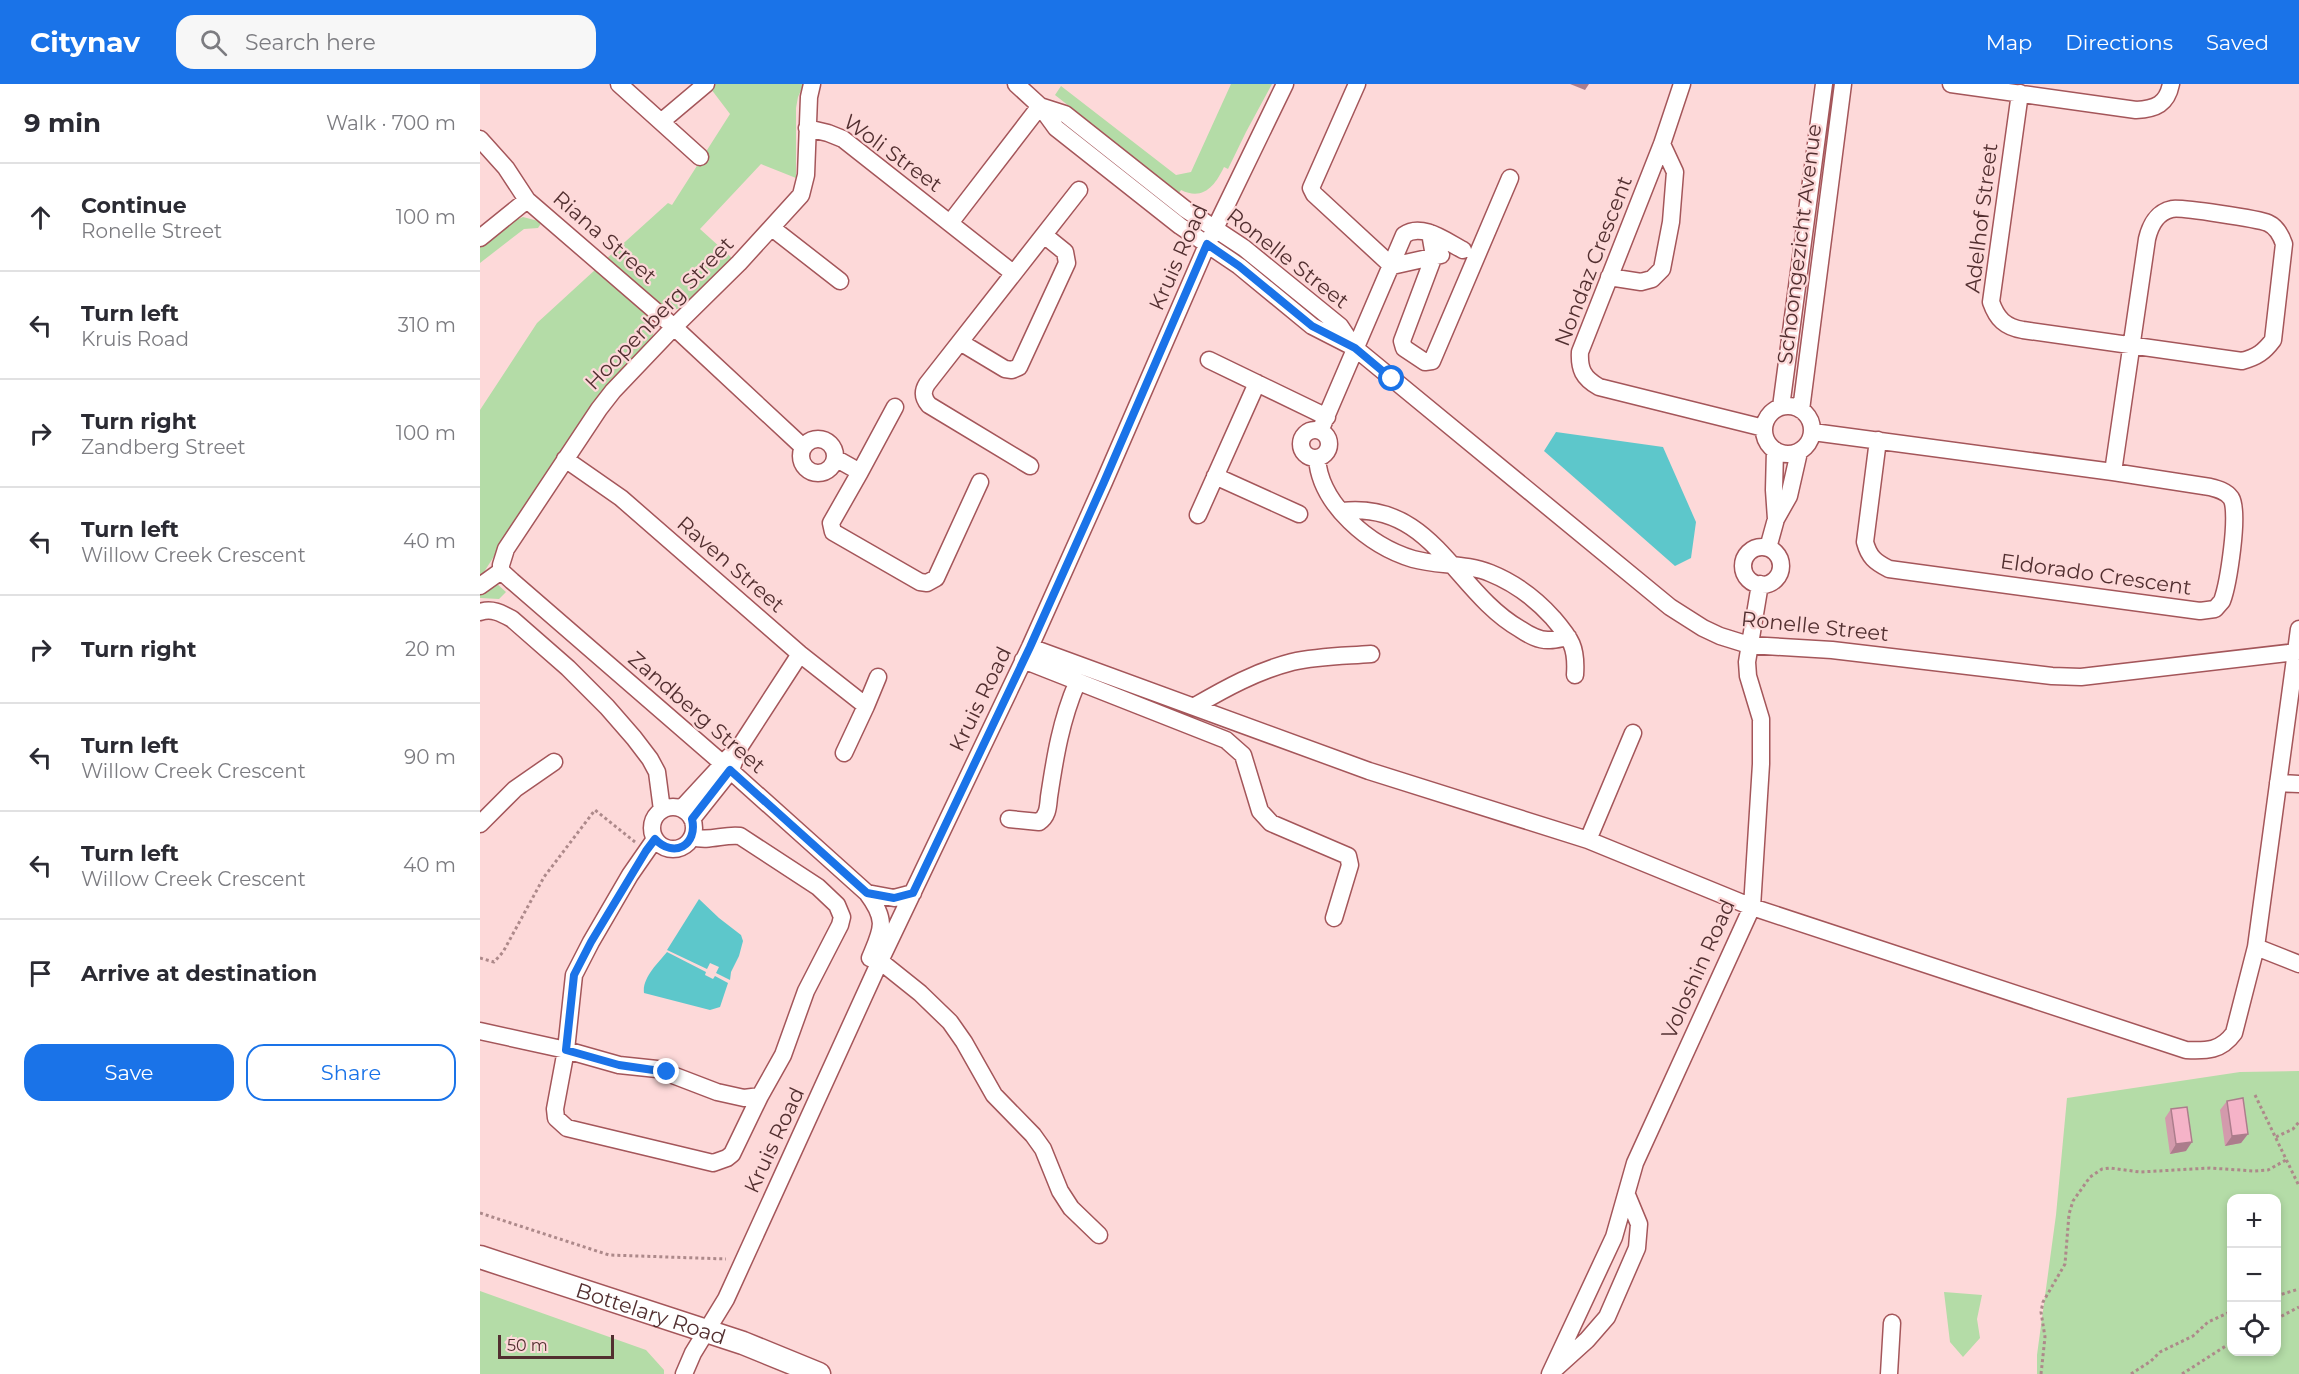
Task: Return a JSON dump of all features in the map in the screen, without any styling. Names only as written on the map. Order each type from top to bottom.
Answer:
[{"type":"main road","name":"Bottelary Road","points":[[480,1257],[707,1331],[819,1374]]},
{"type":"street","points":[[619,84],[700,157]]},
{"type":"street","points":[[662,121],[706,84]]},
{"type":"street","name":"Hoopenberg Street","points":[[501,568],[506,549],[599,409],[801,195],[804,188],[809,98],[812,84]]},
{"type":"street","name":"Ronelle Street","points":[[1016,84],[1040,106],[1056,128],[1180,226],[1239,266],[1312,326],[1355,348],[1670,607],[1703,628],[1749,645],[1832,650],[2052,676],[2082,677],[2296,652]]},
{"type":"street","name":"Kruis Road","points":[[684,1374],[726,1299],[880,961],[1027,654],[1207,244],[1285,84]]},
{"type":"street","points":[[1356,84],[1311,188],[1314,194],[1392,266]]},
{"type":"street","name":"Nondaz Crescent","points":[[1682,84],[1662,144],[1580,352],[1581,372],[1590,382],[1599,387],[1764,428]]},
{"type":"street","name":"Schoongezicht Avenue","points":[[1781,407],[1824,84]]},
{"type":"street","name":"Schoongezicht Avenue","points":[[1801,410],[1843,84]]},
{"type":"street","points":[[1951,84],[2136,110],[2155,108],[2166,100],[2171,84]]},
{"type":"street","name":"Adelhof Street","points":[[2020,93],[1991,302],[1995,312],[2002,322],[2012,328],[2132,345]]},
{"type":"street","name":"Woli Street","points":[[950,223],[1040,106]]},
{"type":"street","name":"Ronelle Street","points":[[1040,106],[1065,114],[1185,209],[1244,248],[1340,326],[1355,348]]},
{"type":"street","name":"Woli Street","points":[[807,128],[828,132],[843,139],[1013,273]]},
{"type":"street","points":[[480,138],[506,168],[527,200]]},
{"type":"street","points":[[1610,277],[1641,282],[1652,279],[1662,269],[1671,222],[1675,172],[1662,144]]},
{"type":"street","points":[[1430,233],[1434,256],[1402,341],[1404,348],[1425,362],[1432,360],[1470,253],[1510,178]]},
{"type":"street","points":[[1030,466],[929,405],[924,399],[924,387],[1079,190]]},
{"type":"street","name":"Riana Street","points":[[480,238],[527,200],[674,327],[803,447]]},
{"type":"street","points":[[2114,472],[2147,239],[2150,226],[2160,214],[2173,208],[2253,219],[2269,223],[2280,233],[2284,244],[2273,340],[2256,358],[2242,361],[2132,345]]},
{"type":"street","points":[[772,228],[840,281]]},
{"type":"street","points":[[1470,253],[1430,233],[1415,230],[1404,235],[1324,424],[1329,446],[1325,454],[1317,458],[1318,469],[1329,495],[1351,522],[1368,536],[1413,559],[1476,568],[1511,583],[1529,594],[1568,637],[1576,657],[1575,675]]},
{"type":"street","points":[[960,342],[1009,370],[1019,367],[1067,263],[1065,252],[1044,235]]},
{"type":"street","points":[[1392,266],[1434,256],[1470,253]]},
{"type":"street","points":[[1209,360],[1257,383],[1324,424]]},
{"type":"street","points":[[1198,515],[1257,383]]},
{"type":"street","points":[[1789,406],[1801,410],[1809,417],[1813,432],[1807,446],[1799,452],[1786,454],[1775,450],[1767,441],[1764,428],[1768,417],[1781,407],[1789,406]]},
{"type":"street","points":[[895,407],[831,523],[833,532],[920,582],[927,583],[936,578],[980,482]]},
{"type":"street","name":"Eldorado Crescent","points":[[1813,432],[1878,440],[2114,472],[2223,491],[2231,498],[2235,509],[2225,593],[2222,601],[2215,609],[2200,611],[1889,569],[1868,555],[1865,542],[1878,440]]},
{"type":"street","points":[[823,439],[832,447],[835,458],[833,464],[824,472],[812,472],[803,465],[801,459],[803,447],[812,440],[823,439]]},
{"type":"street","points":[[1775,450],[1776,519]]},
{"type":"street","points":[[1768,548],[1776,519],[1790,496],[1799,452]]},
{"type":"street","points":[[835,458],[860,472]]},
{"type":"street","name":"Raven Street","points":[[565,459],[621,498],[800,654],[866,706]]},
{"type":"street","points":[[1215,476],[1299,514]]},
{"type":"street","points":[[1342,511],[1369,510],[1398,519],[1416,530],[1455,566],[1487,604],[1509,623],[1540,639],[1568,637]]},
{"type":"street","points":[[1768,548],[1779,558],[1780,570],[1773,581],[1760,584],[1746,576],[1744,559],[1751,550],[1768,548]]},
{"type":"street","points":[[480,586],[501,568]]},
{"type":"street","name":"Zandberg Street","points":[[501,568],[867,893],[880,913],[881,931],[834,1044],[823,1086]]},
{"type":"street","points":[[1749,645],[1760,584]]},
{"type":"street","points":[[480,612],[495,611],[512,619],[599,699],[650,759],[657,772],[662,810]]},
{"type":"street","points":[[1027,654],[1195,706],[1369,771],[1588,840],[1752,907],[2186,1050],[2208,1052],[2227,1043],[2234,1033],[2256,947],[2299,629]]},
{"type":"street","name":"Voloshin Road","points":[[1551,1373],[1614,1237],[1635,1163],[1752,907],[1761,764],[1761,719],[1748,676],[1749,645]]},
{"type":"street","points":[[687,814],[739,748],[800,654]]},
{"type":"street","points":[[1027,654],[1077,683],[1226,740],[1238,750],[1243,755],[1264,818],[1281,828],[1348,856],[1350,865],[1334,918]]},
{"type":"street","points":[[1195,706],[1239,681],[1271,668],[1315,658],[1371,654]]},
{"type":"street","points":[[844,753],[878,677]]},
{"type":"street","points":[[1009,819],[1039,822],[1045,817],[1056,745],[1077,683]]},
{"type":"street","points":[[1588,840],[1633,733]]},
{"type":"street","points":[[480,824],[514,789],[554,762]]},
{"type":"street","points":[[2278,783],[2299,784]]},
{"type":"street","points":[[650,845],[677,848],[683,846],[692,837],[694,829],[687,814],[675,806],[662,810],[654,816],[650,845],[591,942],[574,975],[566,1050],[555,1110],[556,1118],[567,1128],[713,1163],[732,1154],[783,1055],[815,972],[840,925],[841,911],[837,904],[818,887],[740,836],[709,840],[692,837]]},
{"type":"street","points":[[867,893],[894,898],[913,893]]},
{"type":"street","points":[[2256,947],[2299,964]]},
{"type":"street","points":[[880,961],[920,993],[950,1022],[994,1095],[1033,1135],[1043,1149],[1060,1191],[1071,1208],[1099,1235]]},
{"type":"street","points":[[480,1031],[566,1050],[619,1065],[657,1069],[717,1092],[744,1098],[760,1096]]},
{"type":"street","points":[[1551,1373],[1587,1340],[1607,1317],[1637,1248],[1639,1224],[1627,1194]]},
{"type":"street","points":[[1889,1374],[1892,1323]]},
{"type":"path","points":[[480,958],[494,962],[504,952],[544,877],[595,810],[650,845]]},
{"type":"path","points":[[2255,1095],[2299,1186]]},
{"type":"path","points":[[2276,1137],[2293,1129],[2299,1122]]},
{"type":"path","points":[[2041,1374],[2044,1337],[2043,1302],[2065,1264],[2069,1214],[2073,1200],[2090,1177],[2102,1169],[2110,1168],[2140,1172],[2210,1168],[2254,1172],[2268,1170],[2286,1160]]},
{"type":"path","points":[[480,1213],[609,1255],[743,1260]]},
{"type":"path","points":[[2281,1295],[2299,1289]]},
{"type":"path","points":[[2281,1316],[2299,1307]]},
{"type":"path","points":[[2131,1374],[2160,1352],[2193,1336],[2208,1322],[2227,1313]]},
{"type":"path","points":[[2182,1374],[2227,1345]]},
{"type":"green space","points":[[716,84],[804,84],[796,108],[796,178],[761,164],[700,229],[732,258],[684,307],[673,310],[661,307],[605,260],[668,203],[672,205],[730,114],[711,89]]},
{"type":"green space","points":[[1231,84],[1272,84],[1228,169],[1224,167],[1212,186],[1196,194],[1181,190],[1179,193],[1055,95],[1061,86],[1176,175],[1191,172]]},
{"type":"green space","points":[[523,217],[542,222],[538,228],[524,229],[480,263],[480,247]]},
{"type":"green space","points":[[596,269],[648,315],[653,328],[651,342],[553,464],[484,572],[506,592],[499,599],[480,598],[480,410],[537,323]]},
{"type":"green space","points":[[2299,1071],[2299,1374],[2037,1374],[2037,1355],[2056,1215],[2067,1098],[2240,1072]]},
{"type":"green space","points":[[480,1291],[646,1350],[664,1370],[664,1374],[480,1374]]},
{"type":"green space","points":[[1944,1292],[1982,1295],[1977,1319],[1980,1338],[1963,1357],[1950,1342]]},
{"type":"water","points":[[1556,432],[1663,447],[1696,522],[1691,558],[1675,566],[1544,451]]},
{"type":"water","points":[[699,899],[741,935],[743,941],[730,980],[716,973],[719,967],[710,963],[707,969],[667,950]]},
{"type":"water","points":[[667,952],[706,972],[705,975],[713,979],[715,976],[728,983],[720,1007],[710,1010],[644,993],[648,976]]},
{"type":"building","points":[[2243,1098],[2248,1134],[2232,1136],[2227,1101]]},
{"type":"building","points":[[2187,1107],[2192,1142],[2176,1144],[2171,1109]]},
{"type":"route","points":[[667,1072],[619,1065],[566,1050],[574,975],[630,875],[655,839],[659,844],[671,849],[688,842],[694,829],[692,819],[730,770],[867,893],[894,898],[913,893],[1030,647],[1207,244],[1239,266],[1312,326],[1355,348],[1392,379]]}]
